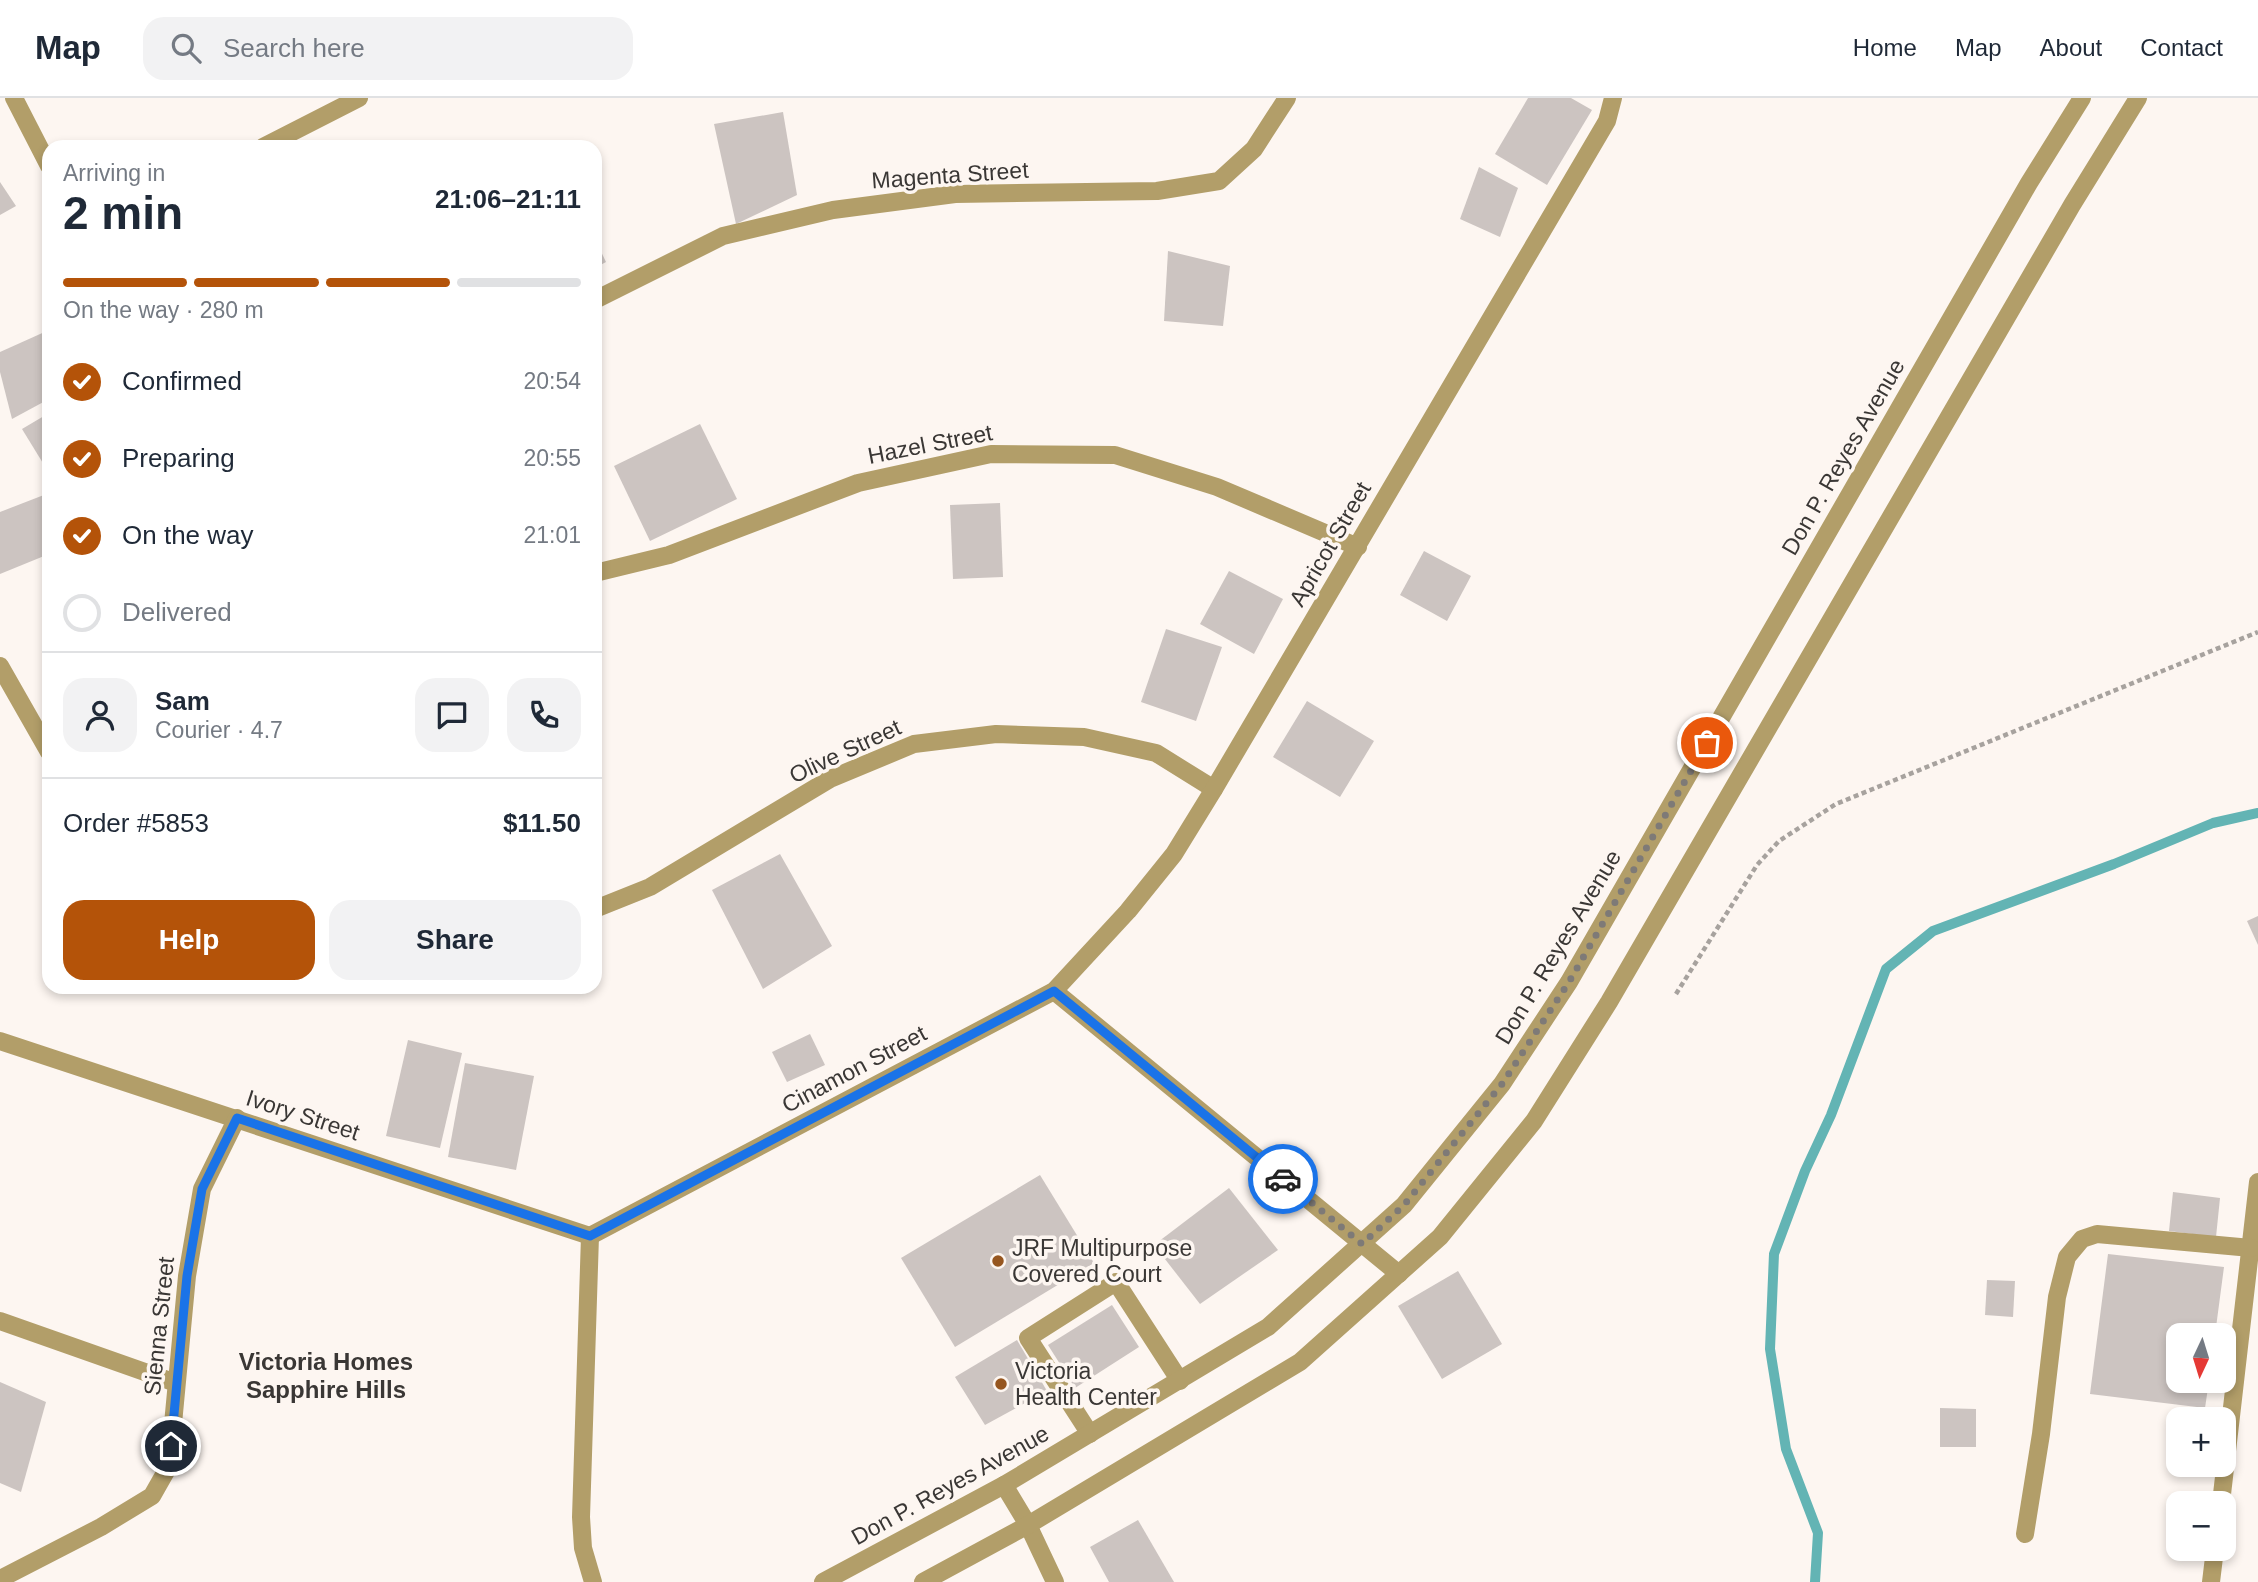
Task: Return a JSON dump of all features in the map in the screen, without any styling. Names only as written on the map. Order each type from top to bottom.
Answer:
[{"type":"street","points":[[14,98],[42,152]]},
{"type":"street","points":[[277,140],[359,98]]},
{"type":"street","name":"Magenta Street","points":[[602,296],[723,236],[833,210],[955,194],[1157,191],[1219,181],[1254,149],[1287,98]]},
{"type":"street","name":"Apricot Street","points":[[1054,991],[1128,911],[1174,854],[1607,121],[1613,98]]},
{"type":"street","name":"Don P. Reyes Avenue","points":[[823,1582],[1004,1485],[1268,1327],[1404,1205],[1502,1084],[1569,982],[2023,195],[2082,98]]},
{"type":"street","points":[[923,1582],[1028,1525],[1300,1362],[1440,1237],[1534,1121],[1609,1002],[2072,205],[2138,98]]},
{"type":"street","name":"Hazel Street","points":[[602,571],[669,555],[858,483],[991,454],[1115,455],[1217,487],[1357,547]]},
{"type":"street","points":[[0,666],[42,740]]},
{"type":"street","name":"Olive Street","points":[[602,906],[650,887],[830,779],[914,744],[996,734],[1084,737],[1156,753],[1214,789]]},
{"type":"street","points":[[1054,991],[1399,1274]]},
{"type":"street","name":"Cinamon Street","points":[[590,1236],[1054,991]]},
{"type":"street","name":"Ivory Street","points":[[0,1041],[590,1236]]},
{"type":"street","name":"Sienna Street","points":[[0,1580],[101,1527],[152,1496],[169,1466],[187,1276],[202,1189],[237,1118]]},
{"type":"street","points":[[2222,1491],[2258,1182]]},
{"type":"street","points":[[2025,1534],[2041,1434],[2057,1297],[2067,1257],[2082,1239],[2096,1234],[2250,1248]]},
{"type":"street","points":[[590,1236],[581,1517],[583,1548],[593,1582]]},
{"type":"street","points":[[1090,1434],[1028,1338],[1116,1282],[1180,1381]]},
{"type":"street","points":[[0,1321],[176,1383]]},
{"type":"street","points":[[1004,1485],[1028,1525],[1055,1582]]},
{"type":"street","points":[[2211,1582],[2214,1561]]},
{"type":"path","points":[[1676,995],[1757,865],[1779,841],[1807,821],[1836,804],[2258,632]]},
{"type":"building","points":[[1528,98],[1571,98],[1592,110],[1547,185],[1495,154]]},
{"type":"building","points":[[783,112],[797,195],[736,224],[714,124]]},
{"type":"building","points":[[1479,167],[1518,188],[1500,237],[1460,219]]},
{"type":"building","points":[[0,182],[16,206],[0,215]]},
{"type":"building","points":[[1168,251],[1230,266],[1223,326],[1164,321]]},
{"type":"building","points":[[42,333],[42,403],[12,419],[0,372],[0,352]]},
{"type":"building","points":[[42,417],[42,462],[22,429]]},
{"type":"building","points":[[700,424],[737,499],[650,541],[614,466]]},
{"type":"building","points":[[42,496],[42,557],[0,574],[0,512]]},
{"type":"building","points":[[1000,503],[1003,577],[953,579],[950,505]]},
{"type":"building","points":[[1424,551],[1471,576],[1447,621],[1400,595]]},
{"type":"building","points":[[1229,571],[1283,599],[1254,654],[1200,624]]},
{"type":"building","points":[[1166,629],[1222,647],[1196,721],[1141,702]]},
{"type":"building","points":[[1307,701],[1374,741],[1340,797],[1273,757]]},
{"type":"building","points":[[780,854],[832,946],[763,989],[712,890]]},
{"type":"building","points":[[2258,916],[2258,945],[2247,921]]},
{"type":"building","points":[[810,1034],[825,1065],[787,1082],[772,1052]]},
{"type":"building","points":[[408,1040],[462,1053],[440,1148],[386,1136]]},
{"type":"building","points":[[465,1063],[534,1076],[516,1170],[448,1157]]},
{"type":"building","name":"JRF Multipurpose Covered Court","points":[[1040,1175],[1094,1263],[955,1347],[901,1258]]},
{"type":"building","points":[[1229,1188],[1278,1250],[1200,1304],[1154,1245]]},
{"type":"building","points":[[2173,1192],[2220,1198],[2216,1237],[2169,1231]]},
{"type":"building","points":[[2108,1254],[2224,1267],[2217,1323],[2166,1323],[2166,1393],[2207,1393],[2205,1407],[2090,1394]]},
{"type":"building","points":[[1458,1271],[1502,1344],[1442,1379],[1398,1306]]},
{"type":"building","points":[[1987,1280],[2015,1281],[2013,1317],[1985,1315]]},
{"type":"building","points":[[1112,1305],[1139,1347],[1075,1388],[1048,1345]]},
{"type":"building","name":"Victoria Health Center","points":[[1017,1340],[1047,1391],[985,1425],[955,1377]]},
{"type":"building","points":[[0,1382],[46,1402],[21,1492],[0,1483]]},
{"type":"building","points":[[1940,1408],[1976,1409],[1976,1447],[1940,1447]]},
{"type":"building","points":[[1138,1520],[1174,1582],[1109,1582],[1090,1547]]},
{"type":"waterway","points":[[1815,1582],[1818,1533],[1786,1449],[1770,1349],[1774,1254],[1805,1171],[1831,1115],[1886,969],[1933,931],[2114,864],[2213,823],[2258,813]]},
{"type":"way so far","points":[[1283,1179],[1362,1244],[1404,1205],[1502,1084],[1569,982],[1707,743]]},
{"type":"place","name":"JRF Multipurpose Covered Court","points":[[998,1261]]},
{"type":"place","name":"Victoria Health Center","points":[[1001,1384]]},
{"type":"district","name":"Victoria Homes Sapphire Hills","points":[[326,1376]]},
{"type":"route","points":[[171,1446],[187,1276],[202,1189],[237,1118],[590,1236],[1054,991],[1283,1179]]}]
